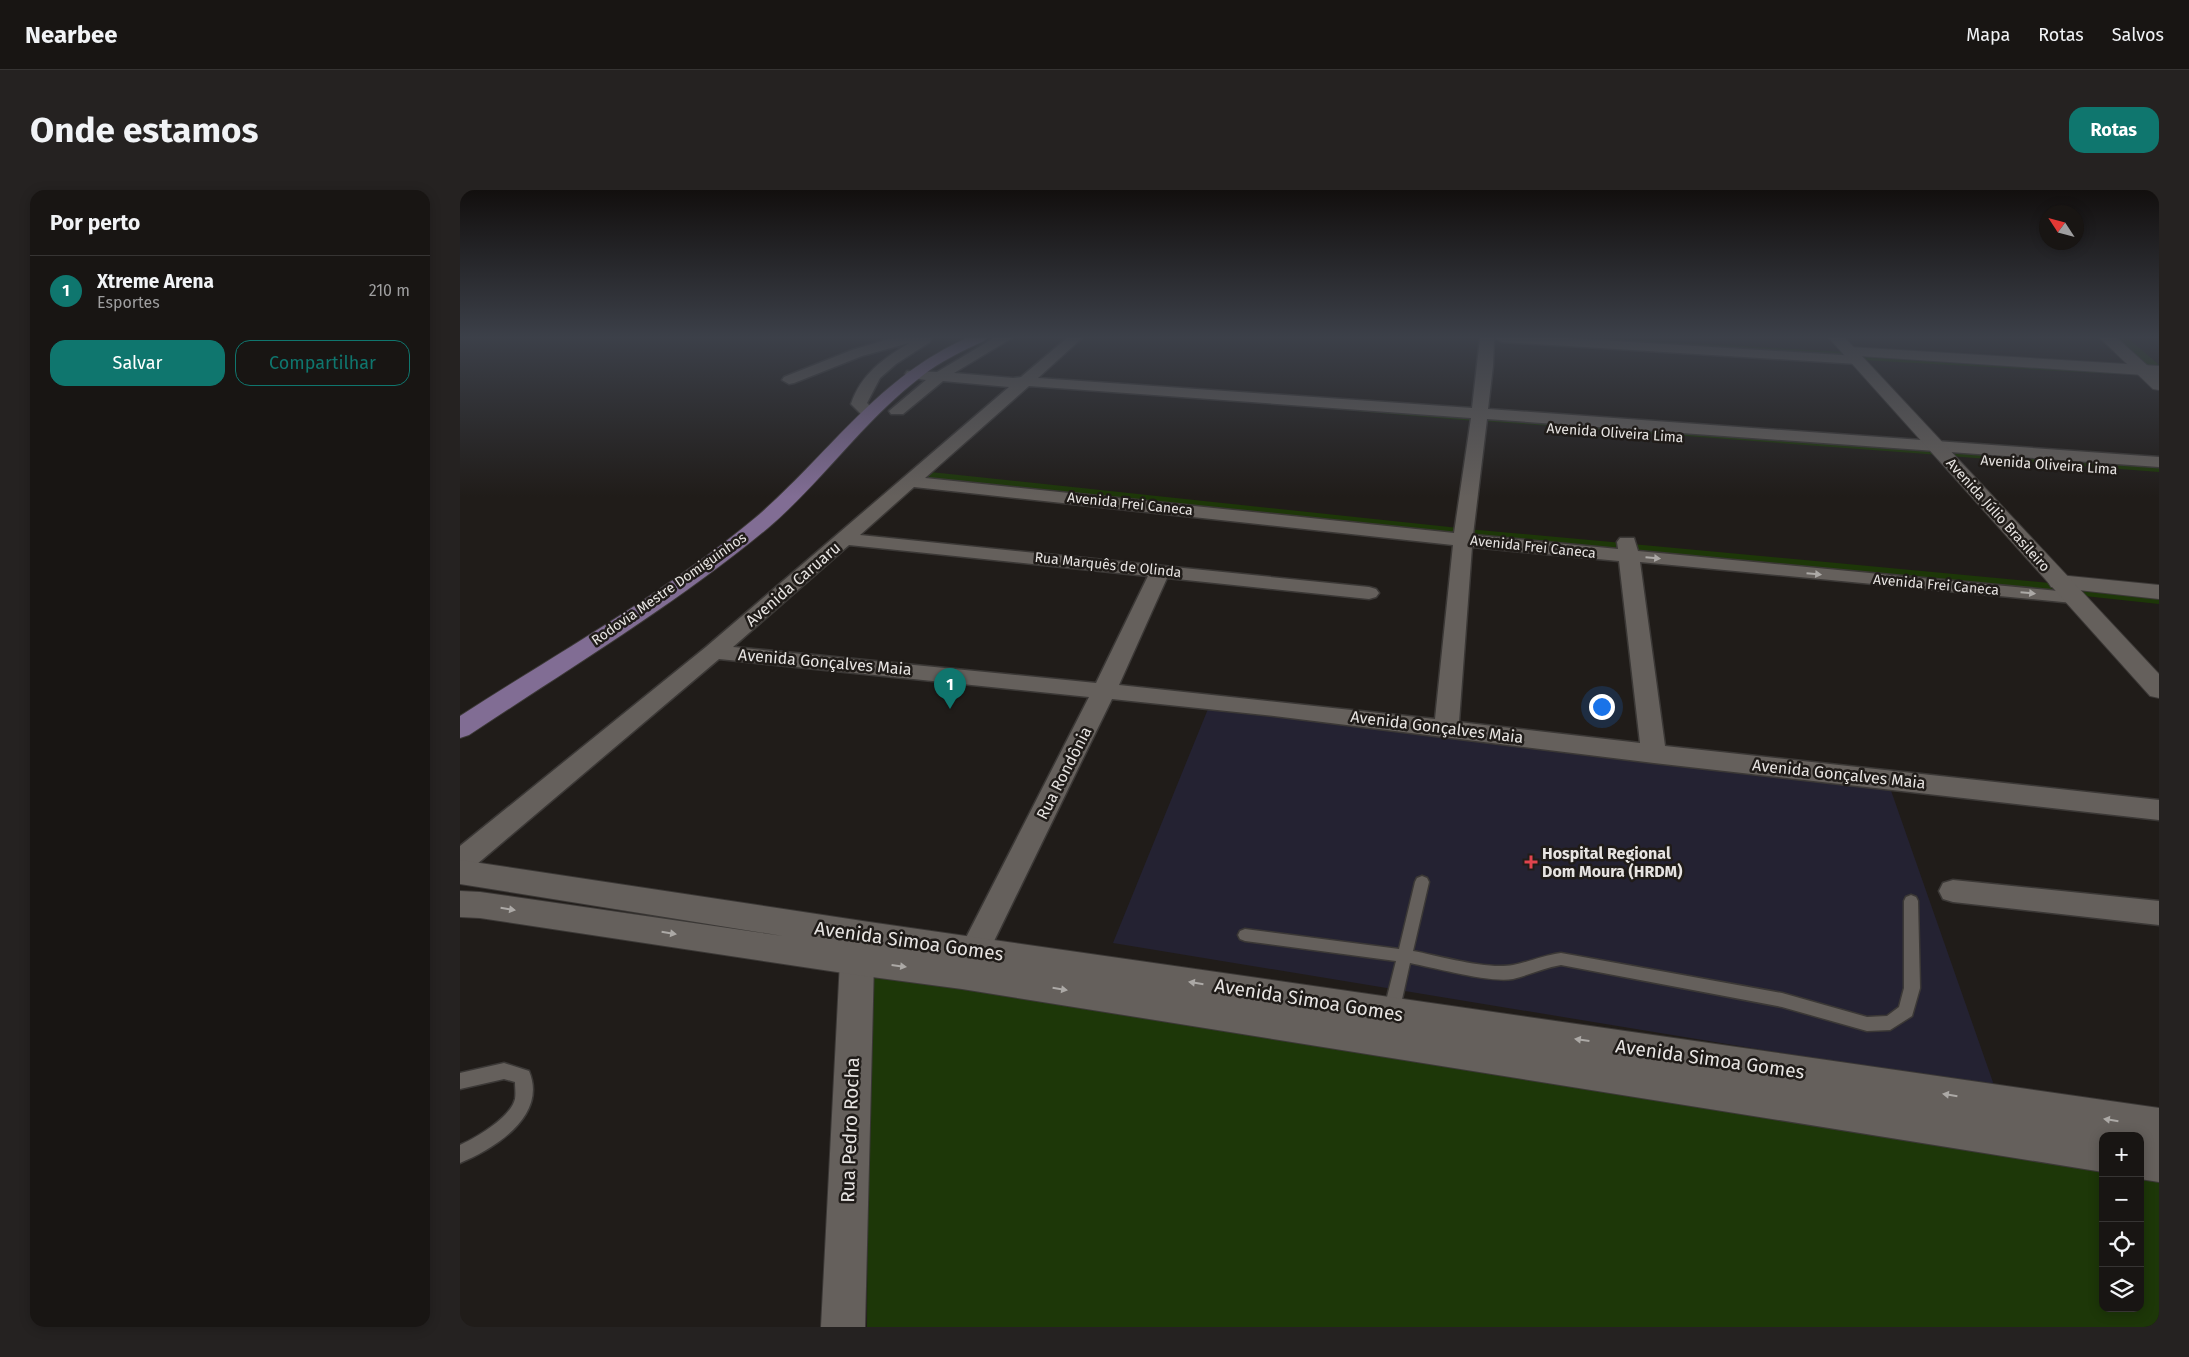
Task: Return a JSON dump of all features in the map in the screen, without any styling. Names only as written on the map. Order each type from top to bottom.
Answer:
[{"type":"main road","name":"Rodovia Mestre Domiguinhos","points":[[466,720],[614,629],[702,568],[762,521],[808,480],[869,413],[893,391]]},
{"type":"main road","name":"Avenida Júlio Brasileiro","points":[[1885,391],[2159,690]]},
{"type":"main road","name":"Avenida Frei Caneca","points":[[2066,590],[2159,592]]},
{"type":"main road","name":"Avenida Frei Caneca","points":[[2066,590],[2159,606]]},
{"type":"main road","name":"Avenida Simoa Gomes","points":[[460,872],[863,949]]},
{"type":"main road","name":"Avenida Simoa Gomes","points":[[460,904],[969,962],[1391,1028],[2159,1127]]},
{"type":"main road","name":"Rua Pedro Rocha","points":[[842,1327],[863,949]]},
{"type":"main road","name":"Avenida Simoa Gomes","points":[[1452,1036],[2099,1151]]},
{"type":"main road","points":[[2144,1160],[2159,1162]]},
{"type":"street","points":[[863,391],[859,404],[869,413]]},
{"type":"street","points":[[897,411],[919,391]]},
{"type":"street","name":"Avenida Caruaru","points":[[460,862],[714,652],[846,539],[914,475],[1010,391]]},
{"type":"street","name":"Avenida Oliveira Lima","points":[[1118,391],[1940,452],[2159,473]]},
{"type":"street","points":[[1446,728],[1463,533],[1482,391]]},
{"type":"street","name":"Avenida Oliveira Lima","points":[[1940,452],[2159,462]]},
{"type":"street","name":"Avenida Frei Caneca","points":[[914,475],[1463,533],[2066,590]]},
{"type":"street","name":"Rua Marquês de Olinda","points":[[846,539],[1369,593]]},
{"type":"street","points":[[1627,549],[1654,754]]},
{"type":"street","name":"Rua Rondônia","points":[[969,962],[1105,690],[1160,570]]},
{"type":"street","name":"Avenida Gonçalves Maia","points":[[714,652],[1105,690],[2159,810]]},
{"type":"street","points":[[1953,890],[2159,914]]},
{"type":"lane","points":[[1391,1028],[1422,882]]},
{"type":"lane","points":[[1246,935],[1405,956],[1496,973],[1514,972],[1545,961],[1561,959],[1782,1000],[1867,1024],[1890,1023],[1906,1011],[1912,988],[1910,901]]},
{"type":"lane","points":[[460,1081],[504,1071],[523,1077],[523,1100],[506,1125],[471,1150],[460,1154]]},
{"type":"shaded area","name":"Hospital Regional Dom Moura (HRDM)","points":[[1210,704],[1888,782],[1995,1088],[1113,943]]},
{"type":"green space","points":[[1118,391],[1144,391],[1475,413],[1474,421]]},
{"type":"green space","points":[[1482,414],[1932,447],[1940,455],[1482,421]]},
{"type":"green space","points":[[1940,448],[2159,464],[2159,472],[1949,456]]},
{"type":"green space","points":[[921,471],[1459,528],[1459,537],[912,480]]},
{"type":"green space","points":[[1467,529],[1623,543],[1624,553],[1466,538]]},
{"type":"green space","points":[[1632,544],[2050,583],[2063,594],[1632,554]]},
{"type":"green space","points":[[2065,584],[2159,593],[2159,604],[2075,595]]},
{"type":"green space","points":[[869,971],[2099,1158],[2099,1312],[2144,1312],[2144,1166],[2159,1168],[2159,1327],[867,1327]]},
{"type":"place","name":"Xtreme Arena","points":[[950,709]]},
{"type":"place","name":"Hospital Regional Dom Moura (HRDM)","points":[[1531,862]]}]
